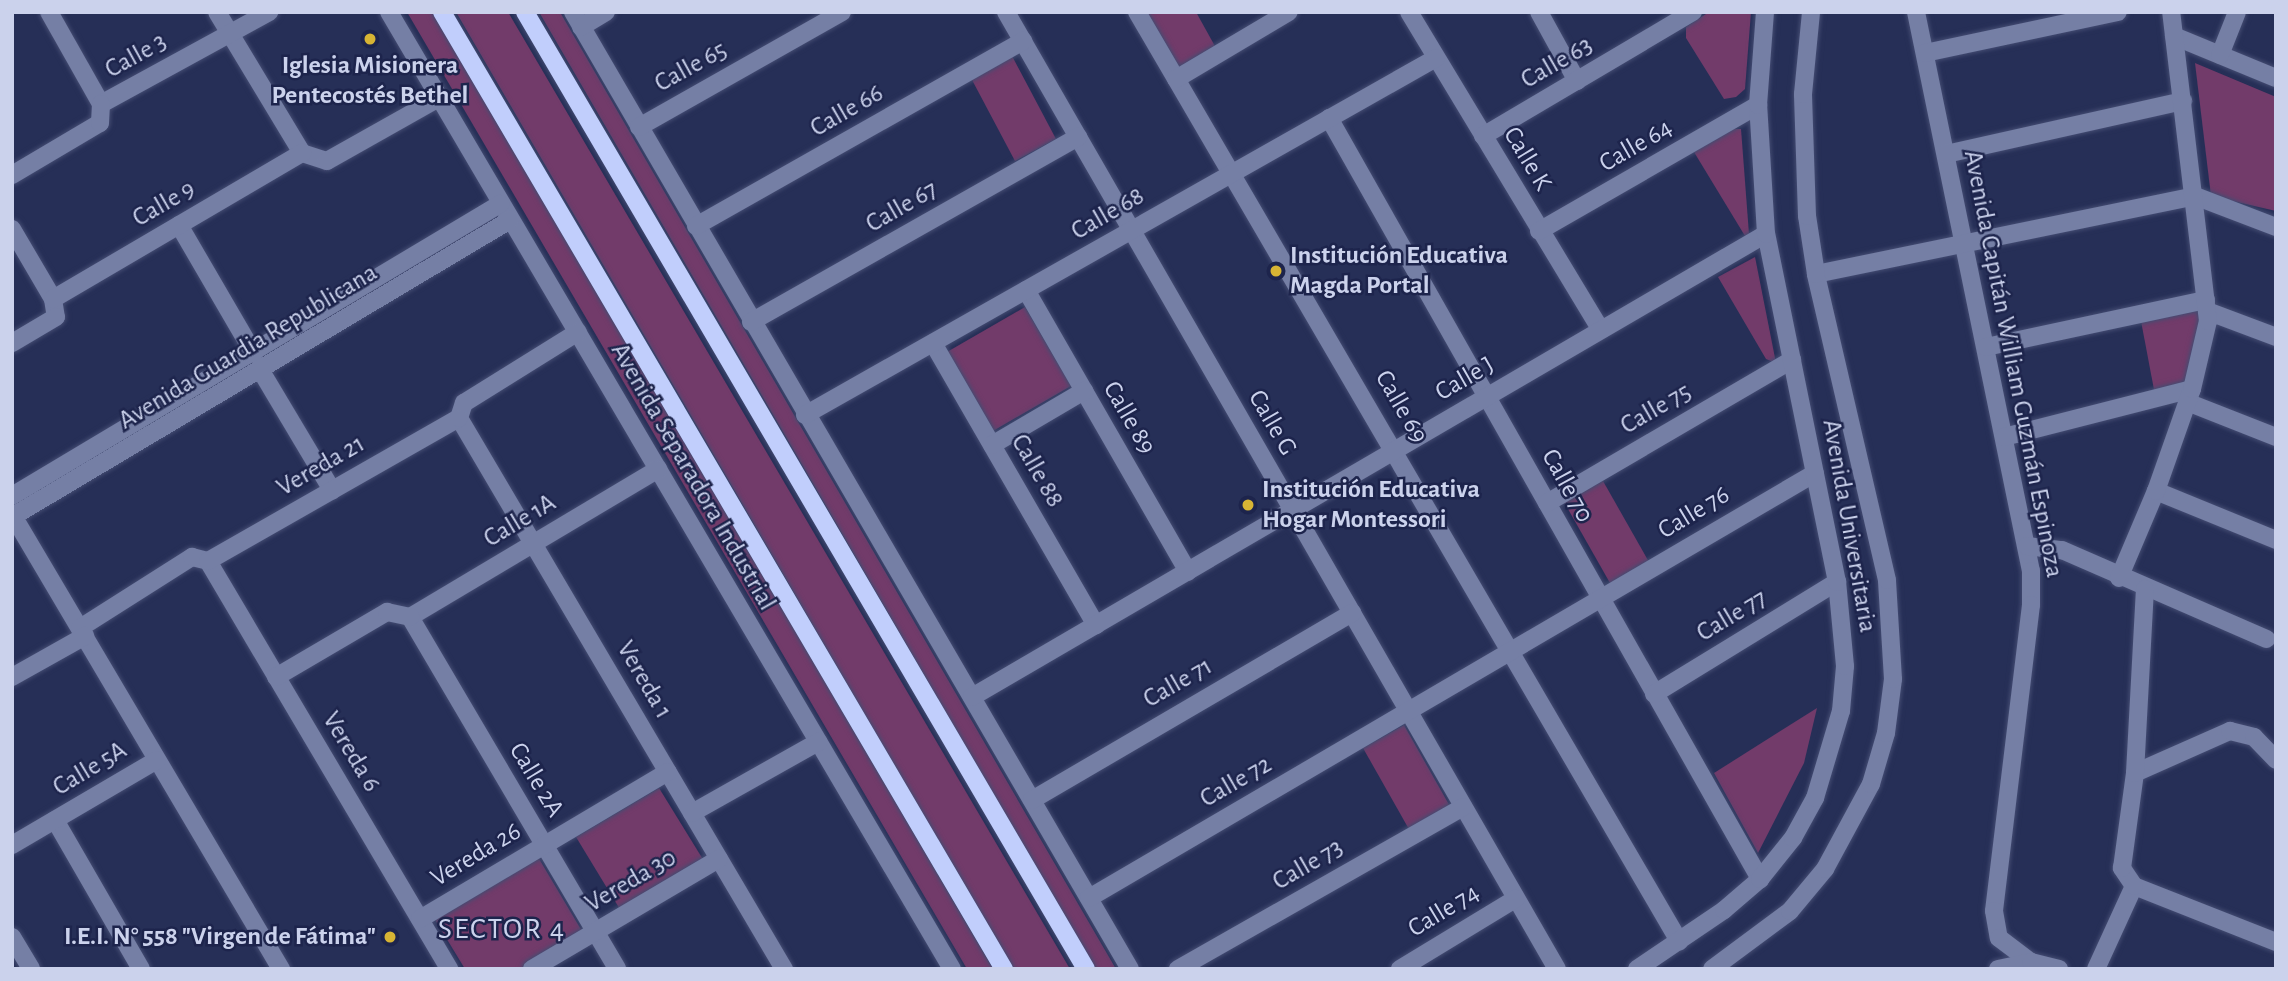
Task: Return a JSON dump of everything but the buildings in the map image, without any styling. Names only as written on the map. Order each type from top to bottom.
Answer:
[{"type":"main road","name":"Avenida Separadora Industrial","points":[[442,12],[1004,969]]},
{"type":"main road","points":[[525,12],[1086,969]]},
{"type":"street","points":[[12,175],[100,123],[102,104],[49,12]]},
{"type":"street","points":[[217,12],[302,153],[327,160],[439,98]]},
{"type":"street","name":"Calle 3","points":[[102,104],[269,12]]},
{"type":"street","name":"Avenida Separadora Industrial","points":[[389,12],[952,969]]},
{"type":"street","points":[[606,12],[577,19],[805,415],[1130,969]]},
{"type":"street","name":"Calle 65","points":[[639,127],[842,12]]},
{"type":"street","name":"Calle G","points":[[1006,12],[1557,969]]},
{"type":"street","name":"Calle 69","points":[[1137,12],[1396,450],[1679,941]]},
{"type":"street","points":[[1177,79],[1289,12]]},
{"type":"street","name":"Calle K","points":[[1409,12],[1539,232],[1601,330]]},
{"type":"street","points":[[1539,12],[1577,81]]},
{"type":"street","name":"Calle 63","points":[[1483,136],[1693,12]]},
{"type":"street","name":"Avenida Universitaria","points":[[1637,969],[1679,941],[1760,879],[1793,838],[1815,799],[1832,755],[1845,666],[1837,582],[1766,234],[1758,105],[1765,12]]},
{"type":"street","name":"Avenida Universitaria","points":[[1712,969],[1790,911],[1825,869],[1871,784],[1886,733],[1894,679],[1887,580],[1816,274],[1802,150],[1811,12]]},
{"type":"street","name":"Avenida Capitán William Guzmán Espinoza","points":[[1916,12],[2027,546],[2031,605],[1994,911],[1999,938],[2031,962]]},
{"type":"street","points":[[1925,53],[2118,12]]},
{"type":"street","points":[[2119,578],[2156,491],[2190,396],[2207,338],[2207,306],[2195,196],[2171,12]]},
{"type":"street","points":[[2220,55],[2237,12]]},
{"type":"street","points":[[2174,36],[2276,78]]},
{"type":"street","name":"Calle 66","points":[[696,226],[1023,41]]},
{"type":"street","name":"Calle 68","points":[[805,415],[1436,58]]},
{"type":"street","points":[[1945,155],[2183,101]]},
{"type":"street","name":"Calle 64","points":[[1539,232],[1758,105]]},
{"type":"street","name":"Calle 70","points":[[1329,118],[1760,879]]},
{"type":"street","name":"Calle 67","points":[[751,322],[1078,137]]},
{"type":"street","name":"Calle 9","points":[[53,299],[302,153]]},
{"type":"street","points":[[1816,274],[2195,196],[2276,227]]},
{"type":"street","name":"Avenida Guardia Republicana","points":[[13,516],[258,363],[500,204]]},
{"type":"street","name":"Avenida Guardia Republicana","points":[[12,496],[258,363],[510,220]]},
{"type":"street","points":[[179,225],[332,490]]},
{"type":"street","points":[[12,229],[53,299],[56,317],[12,343]]},
{"type":"street","name":"Calle J","points":[[972,697],[1766,234]]},
{"type":"street","name":"Calle 89","points":[[1026,290],[1188,572]]},
{"type":"street","points":[[1986,347],[2207,306],[2276,337]]},
{"type":"street","name":"Vereda 21","points":[[12,677],[191,557],[208,561],[459,418],[464,403],[578,332]]},
{"type":"street","name":"Calle 88","points":[[933,343],[1096,625]]},
{"type":"street","name":"Calle 75","points":[[1546,503],[1792,360]]},
{"type":"street","points":[[992,445],[1084,391]]},
{"type":"street","points":[[2004,437],[2190,396],[2276,437]]},
{"type":"street","name":"Vereda 1","points":[[459,418],[784,969]]},
{"type":"street","name":"Calle 1A","points":[[410,617],[658,469]]},
{"type":"street","name":"Calle 76","points":[[1511,651],[1815,473]]},
{"type":"street","points":[[2156,491],[2276,540]]},
{"type":"street","points":[[13,516],[281,969]]},
{"type":"street","points":[[2027,546],[2062,550],[2119,578],[2267,639]]},
{"type":"street","name":"Vereda 6","points":[[208,561],[450,969]]},
{"type":"street","name":"Calle 77","points":[[1654,694],[1837,582]]},
{"type":"street","points":[[2145,589],[2135,773],[2122,868],[2134,886],[2276,942]]},
{"type":"street","points":[[276,677],[387,612],[410,617]]},
{"type":"street","name":"Calle 71","points":[[1032,800],[1352,613]]},
{"type":"street","name":"Calle 2A","points":[[410,617],[617,969]]},
{"type":"street","name":"Calle 72","points":[[1089,898],[1511,651]]},
{"type":"street","points":[[2135,773],[2230,731],[2254,737],[2276,760]]},
{"type":"street","points":[[692,813],[818,742]]},
{"type":"street","name":"Calle 5A","points":[[12,845],[158,760]]},
{"type":"street","name":"Vereda 26","points":[[420,919],[668,772]]},
{"type":"street","name":"Calle 73","points":[[1178,969],[1463,807]]},
{"type":"street","points":[[55,820],[141,969]]},
{"type":"street","name":"Vereda 30","points":[[532,969],[719,859]]},
{"type":"street","points":[[2096,969],[2134,886]]},
{"type":"street","name":"Calle 74","points":[[1399,969],[1515,899]]},
{"type":"street","points":[[12,937],[31,969]]},
{"type":"street","points":[[1998,969],[2031,962],[2059,969]]},
{"type":"shaded area","points":[[407,12],[433,12],[993,969],[967,969]]},
{"type":"shaded area","points":[[456,12],[508,12],[1070,969],[1013,969]]},
{"type":"shaded area","points":[[539,12],[560,12],[1116,969],[1095,969]]},
{"type":"shaded area","points":[[1146,12],[1196,12],[1216,48],[1179,70]]},
{"type":"shaded area","points":[[1709,12],[1751,12],[1745,89],[1736,97],[1724,99],[1686,38],[1686,27]]},
{"type":"shaded area","points":[[1012,56],[1056,139],[1015,161],[971,78]]},
{"type":"shaded area","points":[[2195,63],[2276,97],[2276,211],[2211,196]]},
{"type":"shaded area","points":[[1734,129],[1741,129],[1749,234],[1745,236],[1694,152]]},
{"type":"shaded area","points":[[1755,257],[1776,363],[1766,359],[1718,277]]},
{"type":"shaded area","points":[[1025,307],[1071,386],[993,431],[947,352]]},
{"type":"shaded area","points":[[2200,309],[2202,336],[2187,385],[2155,395],[2141,321]]},
{"type":"shaded area","points":[[1603,481],[1649,562],[1610,583],[1564,502]]},
{"type":"shaded area","points":[[1817,708],[1804,763],[1758,853],[1714,773]]},
{"type":"shaded area","points":[[1404,725],[1451,808],[1410,831],[1363,748]]},
{"type":"shaded area","points":[[659,788],[704,861],[621,911],[576,837]]},
{"type":"shaded area","points":[[538,857],[582,931],[520,969],[465,969],[434,918]]},
{"type":"place","name":"Iglesia Misionera Pentecostés Bethel","points":[[370,39]]},
{"type":"place","name":"Institución Educativa Magda Portal","points":[[1276,271]]},
{"type":"place","name":"Institución Educativa Hogar Montessori","points":[[1248,505]]},
{"type":"place","name":"I.E.I. N° 558 \"Virgen de Fátima\"","points":[[390,937]]},
{"type":"district","name":"SECTOR 4","points":[[502,929]]}]
